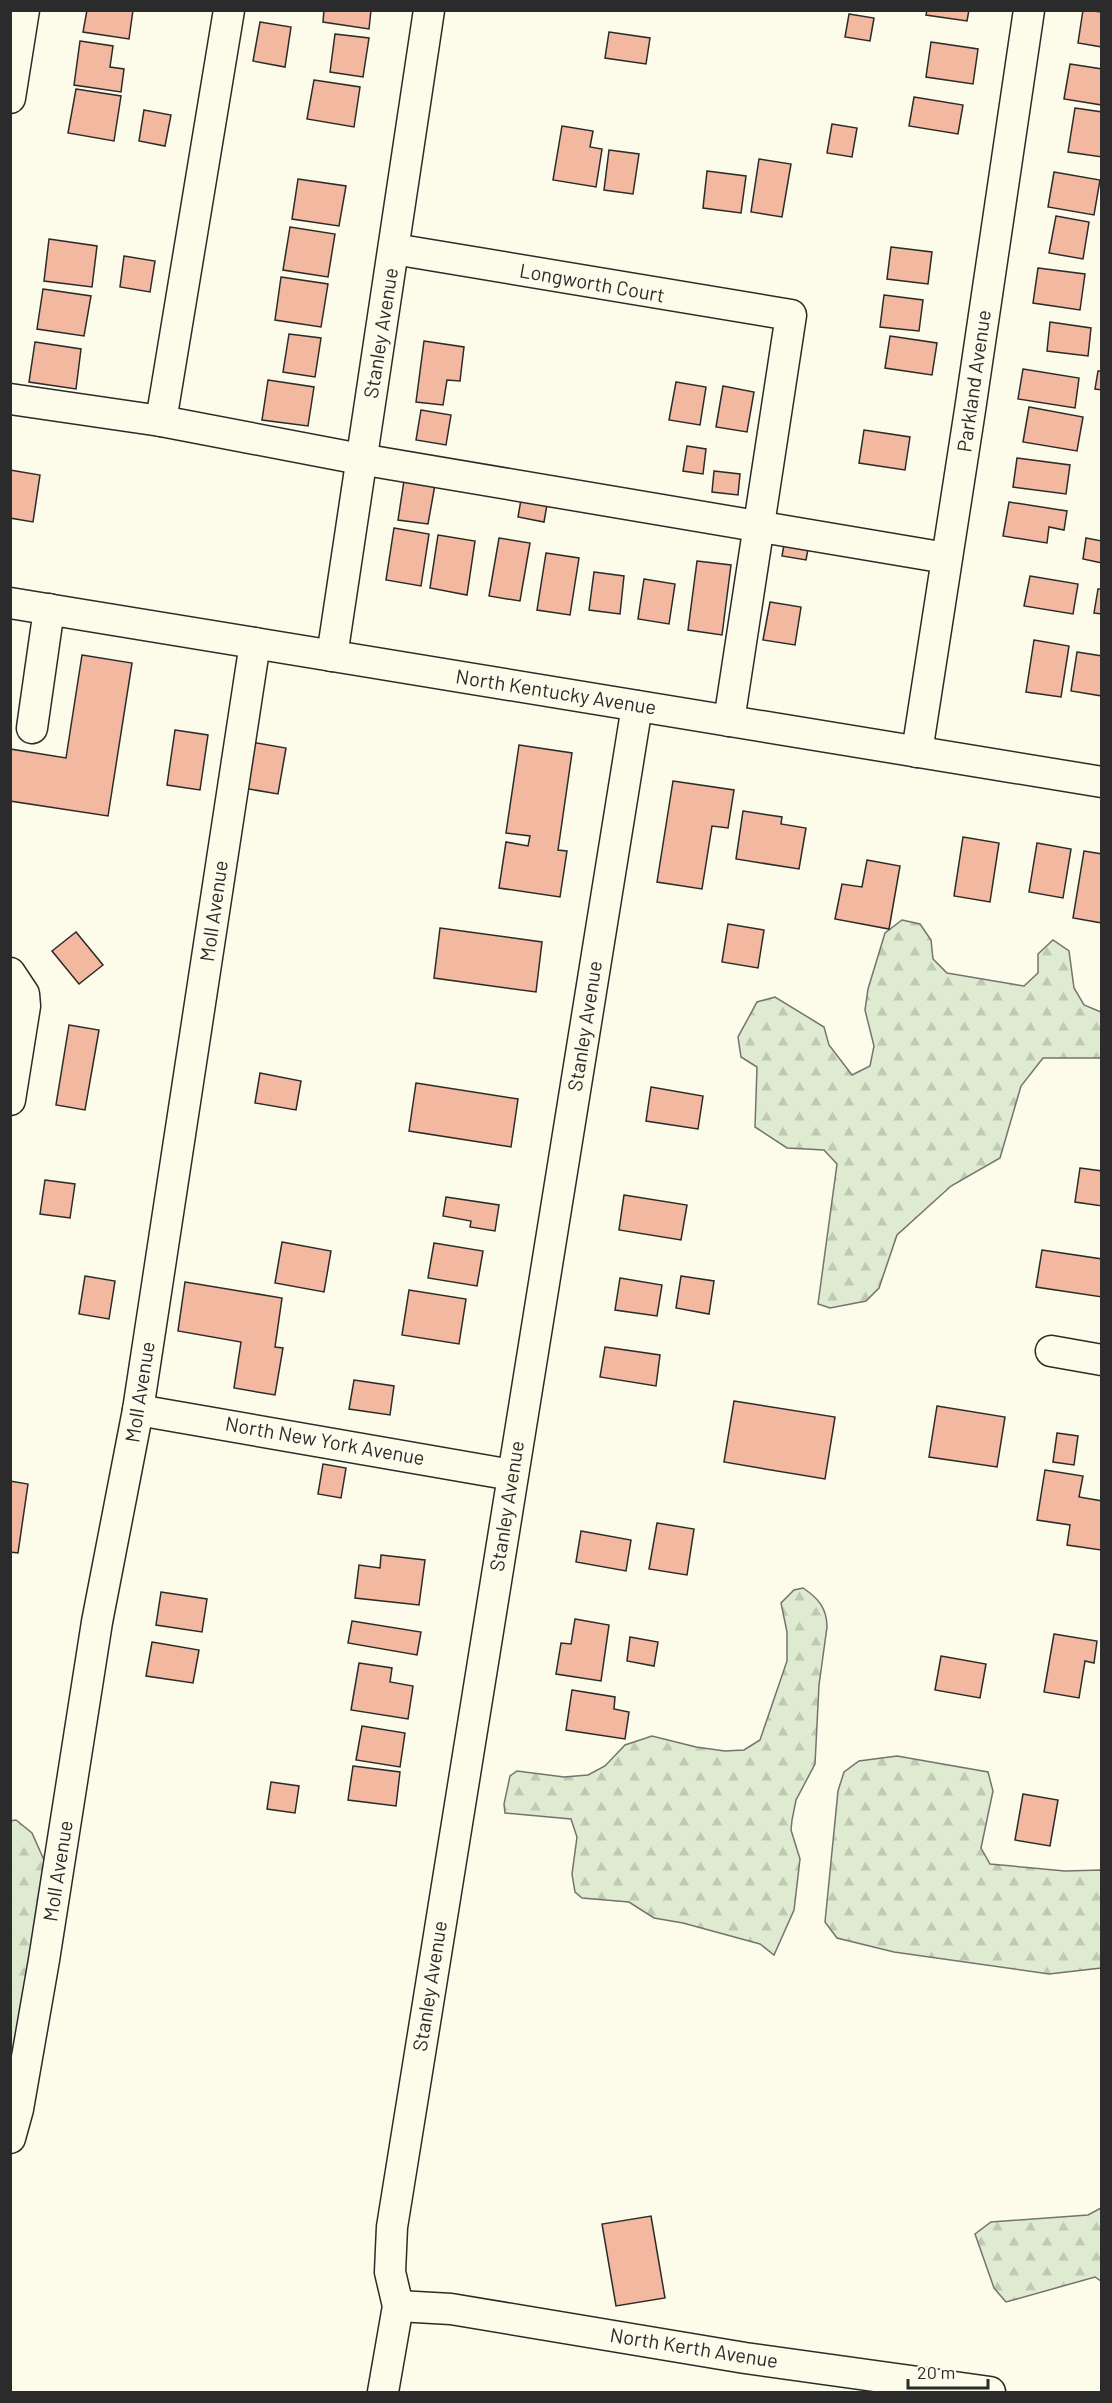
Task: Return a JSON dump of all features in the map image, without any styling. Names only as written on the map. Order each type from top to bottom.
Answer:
[{"type":"street","points":[[10,98],[24,10]]},
{"type":"street","points":[[161,421],[230,10]]},
{"type":"street","name":"Stanley Avenue","points":[[332,656],[429,10]]},
{"type":"street","name":"Parkland Avenue","points":[[917,752],[1029,10]]},
{"type":"street","name":"Longworth Court","points":[[394,249],[791,315],[759,528]]},
{"type":"street","points":[[10,399],[161,421],[360,459],[946,558]]},
{"type":"street","points":[[729,721],[759,528]]},
{"type":"street","name":"North Kentucky Avenue","points":[[10,603],[1101,782]]},
{"type":"street","points":[[32,728],[49,609]]},
{"type":"street","name":"Moll Avenue","points":[[10,2138],[18,2109],[44,1960],[97,1622],[138,1410],[255,643]]},
{"type":"street","name":"Stanley Avenue","points":[[398,2306],[390,2272],[392,2227],[638,706]]},
{"type":"street","points":[[10,973],[24,994],[25,1006],[10,1100]]},
{"type":"street","points":[[1052,1351],[1101,1360]]},
{"type":"street","name":"North New York Avenue","points":[[138,1410],[512,1475]]},
{"type":"street","points":[[383,2392],[398,2306]]},
{"type":"street","name":"North Kerth Avenue","points":[[398,2306],[451,2309],[745,2358],[990,2392]]},
{"type":"green space","points":[[902,920],[920,924],[931,940],[933,959],[947,973],[1024,986],[1038,973],[1038,954],[1053,940],[1069,951],[1074,988],[1084,1005],[1101,1012],[1101,1058],[1043,1058],[1021,1086],[1000,1158],[951,1186],[897,1235],[879,1288],[866,1301],[830,1308],[818,1304],[837,1164],[824,1150],[787,1148],[755,1127],[757,1067],[741,1057],[738,1037],[757,1002],[775,997],[824,1027],[829,1045],[852,1075],[870,1066],[874,1046],[865,1010],[868,989],[885,933]]},
{"type":"green space","points":[[803,1588],[821,1604],[827,1627],[819,1685],[815,1764],[796,1800],[792,1820],[791,1830],[800,1859],[794,1910],[774,1955],[760,1944],[683,1923],[654,1918],[629,1902],[582,1898],[575,1892],[572,1874],[577,1837],[571,1819],[505,1813],[504,1804],[510,1776],[517,1771],[564,1777],[588,1775],[605,1766],[625,1745],[652,1736],[696,1747],[725,1751],[744,1750],[760,1740],[787,1661],[787,1632],[781,1603],[794,1590]]},
{"type":"green space","points":[[897,1756],[988,1772],[993,1791],[981,1848],[990,1864],[1065,1871],[1101,1870],[1101,1968],[1049,1974],[894,1952],[837,1938],[825,1922],[838,1791],[844,1772],[859,1761]]},
{"type":"green space","points":[[16,1820],[32,1833],[48,1869],[11,2108],[10,1821]]},
{"type":"green space","points":[[1101,2208],[1101,2281],[1095,2277],[1006,2302],[994,2288],[975,2234],[991,2222],[1088,2215]]},
{"type":"building","points":[[87,10],[133,10],[129,39],[83,32]]},
{"type":"building","points":[[324,10],[371,10],[369,29],[323,22]]},
{"type":"building","points":[[927,10],[969,10],[967,21],[926,15]]},
{"type":"building","points":[[1083,10],[1102,12],[1102,47],[1078,43]]},
{"type":"building","points":[[849,14],[874,18],[870,41],[845,37]]},
{"type":"building","points":[[260,22],[291,27],[285,67],[253,61]]},
{"type":"building","points":[[609,32],[650,38],[646,64],[605,58]]},
{"type":"building","points":[[335,34],[369,38],[363,77],[330,72]]},
{"type":"building","points":[[80,41],[113,46],[110,67],[124,69],[121,92],[74,85]]},
{"type":"building","points":[[931,42],[978,49],[973,84],[926,77]]},
{"type":"building","points":[[1070,64],[1102,69],[1102,105],[1064,99]]},
{"type":"building","points":[[314,80],[360,87],[354,127],[307,119]]},
{"type":"building","points":[[76,89],[121,96],[114,141],[68,133]]},
{"type":"building","points":[[914,97],[963,105],[958,134],[909,126]]},
{"type":"building","points":[[1075,108],[1102,112],[1102,157],[1068,152]]},
{"type":"building","points":[[144,110],[171,115],[165,146],[139,141]]},
{"type":"building","points":[[832,124],[857,128],[852,157],[827,153]]},
{"type":"building","points":[[562,126],[593,131],[590,147],[602,149],[596,187],[553,180]]},
{"type":"building","points":[[609,150],[639,154],[633,194],[604,190]]},
{"type":"building","points":[[759,159],[791,164],[782,217],[751,212]]},
{"type":"building","points":[[707,171],[746,176],[741,213],[703,208]]},
{"type":"building","points":[[1054,172],[1100,180],[1094,215],[1048,207]]},
{"type":"building","points":[[298,179],[346,186],[339,226],[292,219]]},
{"type":"building","points":[[1056,216],[1089,222],[1083,259],[1049,253]]},
{"type":"building","points":[[290,227],[335,234],[328,277],[283,270]]},
{"type":"building","points":[[49,239],[97,246],[92,287],[44,281]]},
{"type":"building","points":[[891,247],[932,252],[928,284],[887,279]]},
{"type":"building","points":[[124,256],[155,261],[150,292],[120,287]]},
{"type":"building","points":[[1038,268],[1085,274],[1080,310],[1033,303]]},
{"type":"building","points":[[281,277],[328,284],[321,327],[275,320]]},
{"type":"building","points":[[43,289],[91,296],[84,336],[37,329]]},
{"type":"building","points":[[884,295],[923,300],[919,331],[880,327]]},
{"type":"building","points":[[1050,322],[1091,328],[1088,356],[1047,351]]},
{"type":"building","points":[[289,334],[321,338],[315,377],[283,372]]},
{"type":"building","points":[[890,336],[937,343],[932,375],[885,368]]},
{"type":"building","points":[[424,341],[464,347],[460,381],[447,380],[443,405],[416,402]]},
{"type":"building","points":[[35,342],[81,349],[76,389],[29,382]]},
{"type":"building","points":[[1023,369],[1079,378],[1075,408],[1018,399]]},
{"type":"building","points":[[1098,371],[1102,371],[1102,390],[1095,389]]},
{"type":"building","points":[[268,380],[314,387],[308,426],[262,420]]},
{"type":"building","points":[[676,382],[706,387],[700,425],[669,420]]},
{"type":"building","points":[[723,386],[754,392],[747,432],[716,427]]},
{"type":"building","points":[[1029,407],[1083,417],[1077,451],[1023,442]]},
{"type":"building","points":[[421,410],[451,415],[446,445],[416,440]]},
{"type":"building","points":[[864,430],[910,437],[905,470],[859,463]]},
{"type":"building","points":[[687,446],[706,449],[703,474],[683,471]]},
{"type":"building","points":[[1017,458],[1070,465],[1066,494],[1013,487]]},
{"type":"building","points":[[10,470],[40,475],[33,522],[10,518]]},
{"type":"building","points":[[714,471],[740,474],[738,495],[712,492]]},
{"type":"building","points":[[405,474],[436,479],[428,524],[398,520]]},
{"type":"building","points":[[523,488],[549,493],[544,522],[518,517]]},
{"type":"building","points":[[1009,502],[1067,511],[1064,530],[1049,527],[1047,543],[1003,536]]},
{"type":"building","points":[[394,528],[429,534],[421,586],[386,580]]},
{"type":"building","points":[[438,535],[475,541],[467,595],[430,588]]},
{"type":"building","points":[[499,538],[530,543],[520,601],[489,596]]},
{"type":"building","points":[[1086,538],[1102,541],[1102,563],[1083,559]]},
{"type":"building","points":[[785,539],[809,544],[806,560],[782,556]]},
{"type":"building","points":[[546,553],[579,558],[570,615],[537,610]]},
{"type":"building","points":[[697,561],[731,565],[722,635],[688,630]]},
{"type":"building","points":[[594,572],[624,576],[620,614],[589,610]]},
{"type":"building","points":[[1030,576],[1078,584],[1073,614],[1024,606]]},
{"type":"building","points":[[644,579],[675,584],[669,624],[638,619]]},
{"type":"building","points":[[1098,589],[1102,589],[1102,614],[1094,613]]},
{"type":"building","points":[[770,602],[801,607],[795,645],[763,640]]},
{"type":"building","points":[[1034,640],[1069,646],[1061,697],[1026,692]]},
{"type":"building","points":[[1077,652],[1102,656],[1102,696],[1071,691]]},
{"type":"building","points":[[82,655],[132,663],[108,816],[10,801],[10,749],[66,758]]},
{"type":"building","points":[[175,730],[208,735],[200,790],[167,785]]},
{"type":"building","points":[[251,742],[286,748],[278,794],[243,788]]},
{"type":"building","points":[[519,745],[572,753],[558,850],[567,851],[560,897],[499,888],[506,842],[528,846],[530,836],[506,833]]},
{"type":"building","points":[[673,781],[734,790],[728,828],[712,826],[702,889],[657,882]]},
{"type":"building","points":[[743,811],[782,817],[781,824],[806,828],[799,869],[736,859]]},
{"type":"building","points":[[963,837],[999,843],[990,902],[954,896]]},
{"type":"building","points":[[1037,843],[1071,849],[1063,898],[1029,892]]},
{"type":"building","points":[[1084,851],[1102,854],[1102,923],[1073,918]]},
{"type":"building","points":[[867,860],[900,866],[889,929],[835,919],[842,884],[862,887]]},
{"type":"building","points":[[728,924],[764,930],[758,968],[722,962]]},
{"type":"building","points":[[440,928],[542,942],[536,992],[434,978]]},
{"type":"building","points":[[76,932],[103,965],[79,984],[52,951]]},
{"type":"building","points":[[69,1025],[99,1030],[85,1110],[56,1105]]},
{"type":"building","points":[[260,1073],[301,1081],[296,1110],[255,1103]]},
{"type":"building","points":[[416,1083],[518,1099],[511,1147],[409,1131]]},
{"type":"building","points":[[651,1087],[703,1096],[698,1129],[646,1121]]},
{"type":"building","points":[[1080,1168],[1102,1171],[1102,1206],[1075,1202]]},
{"type":"building","points":[[45,1180],[75,1184],[70,1218],[40,1214]]},
{"type":"building","points":[[624,1195],[687,1205],[681,1240],[619,1230]]},
{"type":"building","points":[[446,1197],[499,1205],[495,1231],[470,1227],[471,1221],[443,1216]]},
{"type":"building","points":[[282,1242],[331,1251],[324,1292],[275,1283]]},
{"type":"building","points":[[434,1243],[483,1251],[477,1286],[428,1278]]},
{"type":"building","points":[[1042,1250],[1102,1259],[1102,1297],[1036,1287]]},
{"type":"building","points":[[85,1276],[115,1281],[109,1319],[79,1314]]},
{"type":"building","points":[[681,1276],[714,1281],[709,1314],[676,1308]]},
{"type":"building","points":[[620,1278],[662,1285],[657,1316],[615,1310]]},
{"type":"building","points":[[185,1282],[282,1298],[275,1347],[283,1348],[275,1395],[234,1388],[241,1342],[178,1331]]},
{"type":"building","points":[[409,1290],[466,1299],[459,1344],[402,1335]]},
{"type":"building","points":[[605,1347],[660,1355],[656,1386],[600,1377]]},
{"type":"building","points":[[354,1380],[394,1386],[390,1415],[349,1409]]},
{"type":"building","points":[[734,1401],[835,1417],[825,1479],[724,1462]]},
{"type":"building","points":[[937,1406],[1005,1417],[997,1467],[929,1457]]},
{"type":"building","points":[[1057,1433],[1078,1436],[1074,1465],[1053,1462]]},
{"type":"building","points":[[323,1464],[346,1468],[341,1498],[318,1494]]},
{"type":"building","points":[[1045,1470],[1083,1476],[1079,1497],[1102,1501],[1101,1550],[1067,1545],[1070,1525],[1037,1520]]},
{"type":"building","points":[[10,1481],[28,1484],[18,1553],[10,1552]]},
{"type":"building","points":[[657,1523],[694,1529],[687,1575],[649,1569]]},
{"type":"building","points":[[581,1531],[631,1540],[626,1571],[576,1562]]},
{"type":"building","points":[[381,1555],[425,1560],[419,1605],[355,1598],[359,1565],[380,1568]]},
{"type":"building","points":[[161,1592],[207,1599],[202,1632],[156,1625]]},
{"type":"building","points":[[575,1619],[609,1625],[601,1681],[556,1674],[561,1643],[571,1644]]},
{"type":"building","points":[[352,1621],[421,1632],[417,1655],[348,1643]]},
{"type":"building","points":[[1054,1634],[1097,1641],[1094,1663],[1085,1661],[1079,1698],[1044,1692]]},
{"type":"building","points":[[630,1637],[658,1642],[654,1666],[627,1661]]},
{"type":"building","points":[[152,1642],[199,1650],[193,1683],[146,1676]]},
{"type":"building","points":[[941,1656],[986,1664],[980,1698],[935,1690]]},
{"type":"building","points":[[359,1663],[392,1668],[390,1682],[413,1686],[408,1719],[351,1710]]},
{"type":"building","points":[[572,1690],[615,1697],[614,1709],[629,1712],[625,1739],[566,1730]]},
{"type":"building","points":[[362,1726],[405,1733],[400,1767],[356,1760]]},
{"type":"building","points":[[353,1766],[400,1772],[396,1806],[348,1800]]},
{"type":"building","points":[[271,1782],[299,1786],[295,1813],[267,1809]]},
{"type":"building","points":[[1023,1794],[1058,1800],[1050,1846],[1015,1840]]},
{"type":"building","points":[[651,2216],[665,2298],[616,2306],[602,2224]]}]
